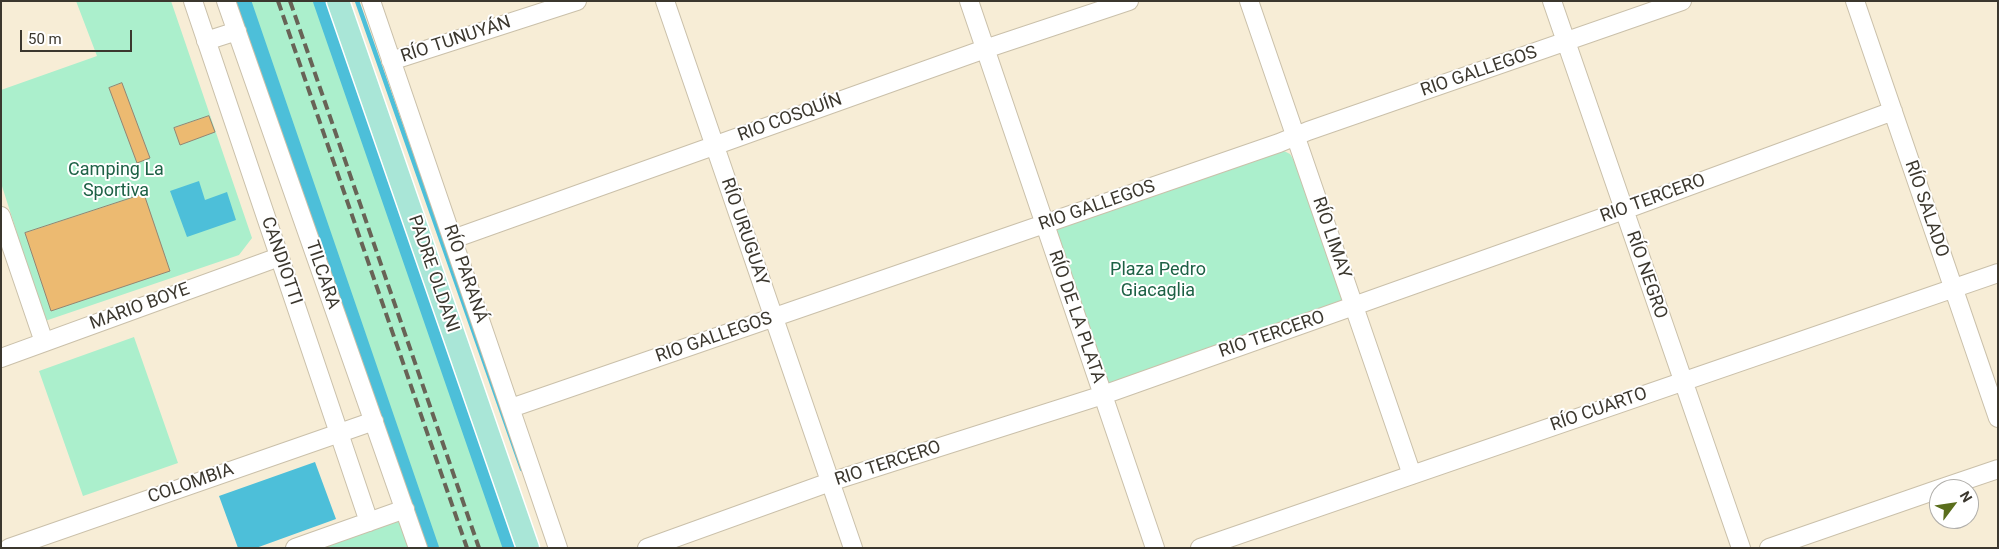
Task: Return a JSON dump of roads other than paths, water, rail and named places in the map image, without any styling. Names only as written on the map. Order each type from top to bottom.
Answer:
[{"type":"main road","name":"PADRE OLDANI","points":[[338,1],[528,548]]},
{"type":"street","name":"CANDIOTTI","points":[[193,1],[369,522]]},
{"type":"street","name":"TILCARA","points":[[226,1],[418,548]]},
{"type":"street","name":"RÍO PARANÁ","points":[[371,1],[558,548]]},
{"type":"street","name":"RÍO TUNUYÁN","points":[[391,61],[577,1]]},
{"type":"street","name":"RÍO URUGUAY","points":[[665,1],[853,548]]},
{"type":"street","name":"RÍO DE LA PLATA","points":[[969,1],[1155,548]]},
{"type":"street","name":"RIO COSQUÍN","points":[[453,239],[985,49],[1129,1]]},
{"type":"street","name":"RÍO LIMAY","points":[[1249,1],[1412,475]]},
{"type":"street","name":"RÍO NEGRO","points":[[1552,1],[1741,548]]},
{"type":"street","name":"RIO GALLEGOS","points":[[511,408],[1682,1]]},
{"type":"street","name":"RÍO SALADO","points":[[1855,1],[1998,418]]},
{"type":"street","points":[[206,41],[237,31]]},
{"type":"street","name":"RIO TERCERO","points":[[647,548],[830,482],[1103,395],[1624,210],[1893,111]]},
{"type":"street","points":[[1,216],[44,342]]},
{"type":"street","name":"MARIO BOYE","points":[[1,358],[279,257]]},
{"type":"street","name":"RÍO CUARTO","points":[[1200,548],[1998,273]]},
{"type":"street","name":"COLOMBIA","points":[[9,548],[374,421]]},
{"type":"street","points":[[1968,479],[1998,469]]},
{"type":"street","points":[[1769,548],[1929,492]]},
{"type":"street","points":[[295,548],[404,509]]},
{"type":"water","points":[[199,181],[205,200],[227,192],[236,220],[187,237],[170,191]]},
{"type":"water","points":[[315,462],[336,519],[256,548],[238,548],[219,496]]},
{"type":"waterway","points":[[243,1],[431,548]]},
{"type":"waterway","points":[[321,1],[511,548]]},
{"type":"waterway","points":[[357,1],[522,469]]},
{"type":"railway","points":[[278,1],[467,548]]},
{"type":"railway","points":[[290,1],[479,548]]},
{"type":"park label","name":"Camping La Sportiva","points":[[116,180]]},
{"type":"park label","name":"Plaza Pedro Giacaglia","points":[[1158,280]]}]
